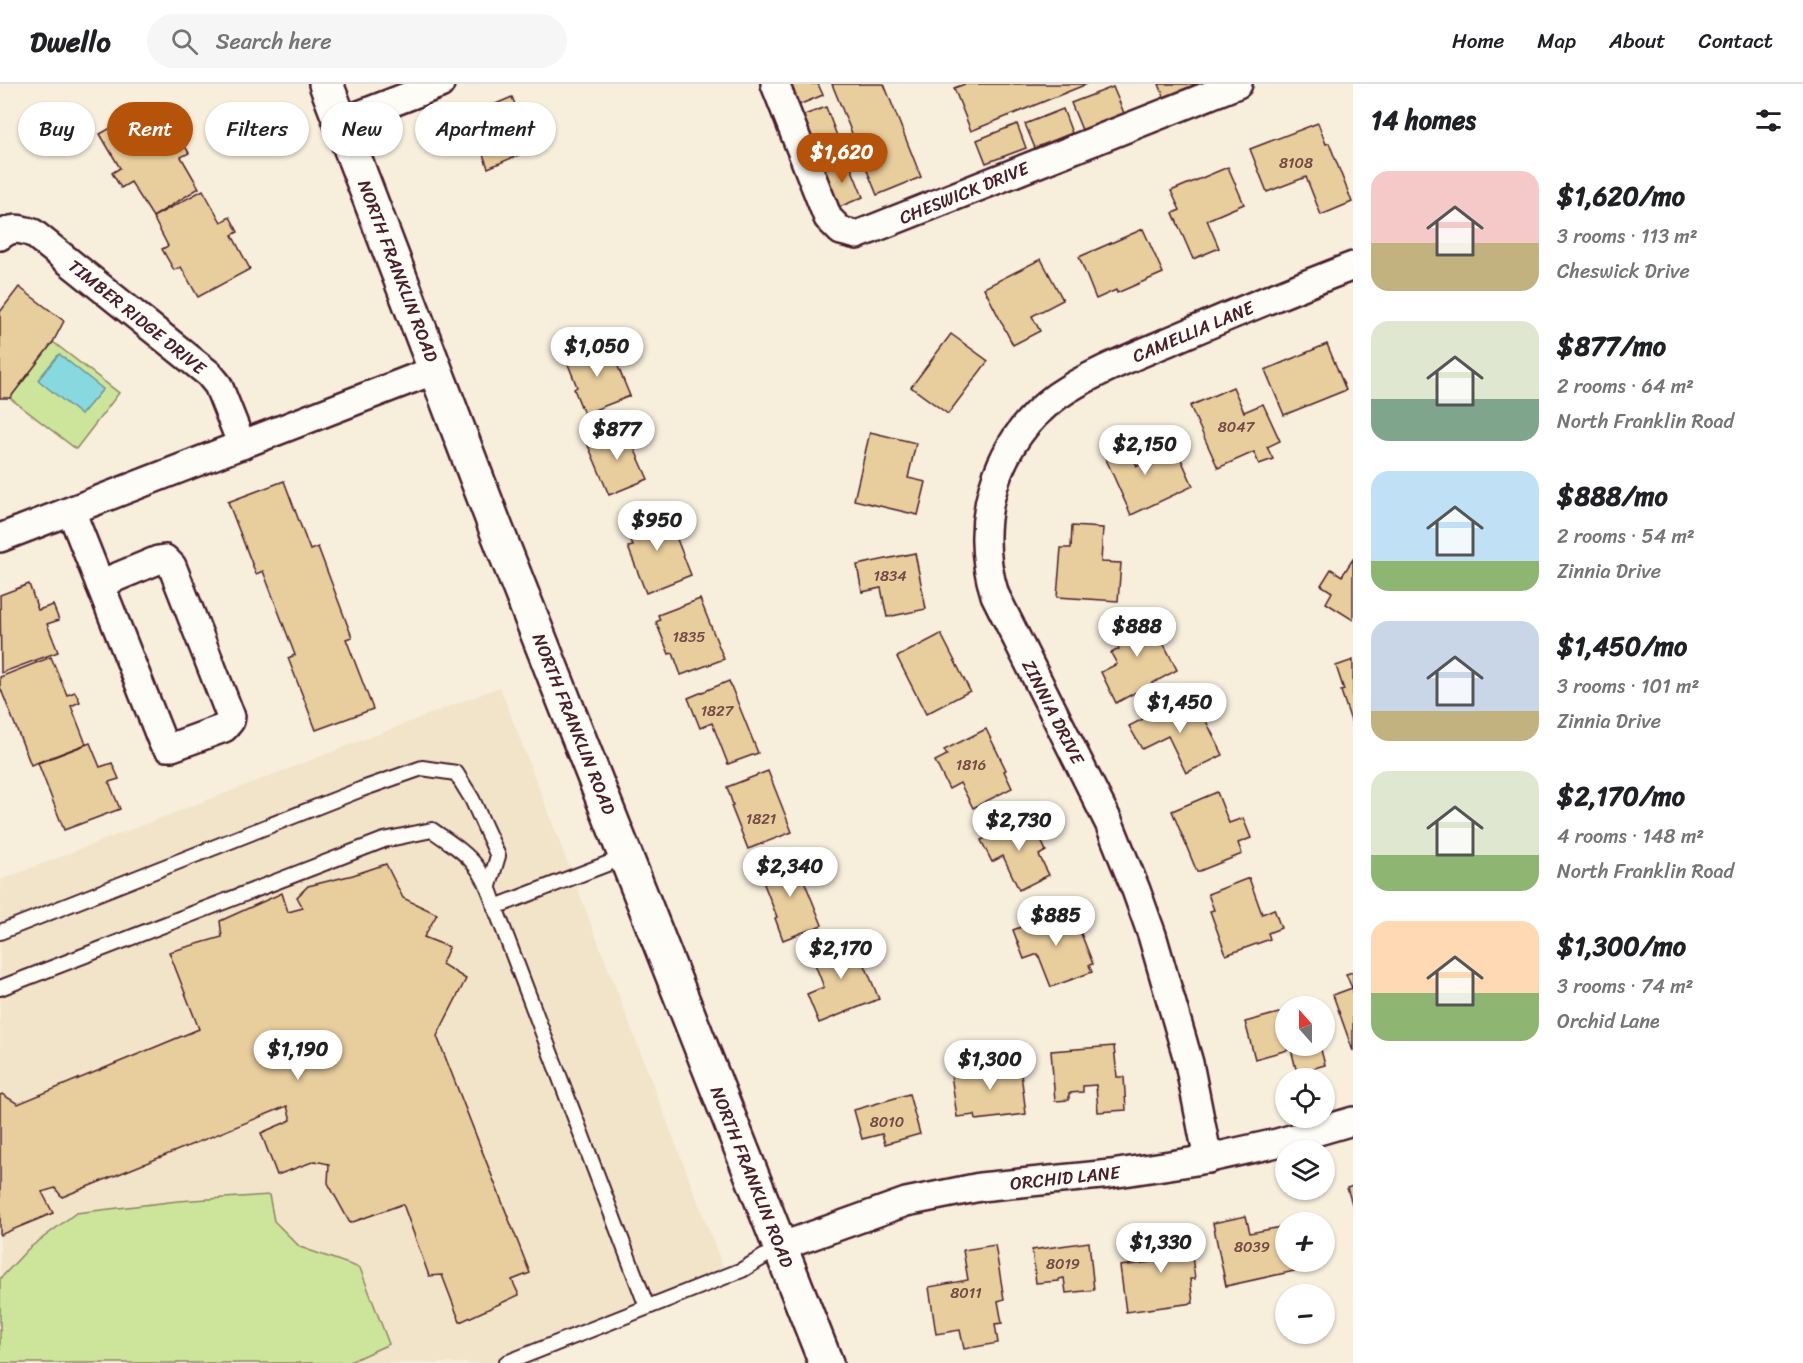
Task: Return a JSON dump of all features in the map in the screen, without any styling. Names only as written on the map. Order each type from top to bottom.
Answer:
[{"type":"main road","name":"NORTH FRANKLIN ROAD","points":[[326,84],[333,102]]},
{"type":"main road","name":"NORTH FRANKLIN ROAD","points":[[354,156],[435,370],[826,1363]]},
{"type":"street","points":[[393,102],[440,84]]},
{"type":"street","name":"CHESWICK DRIVE","points":[[775,84],[828,218],[841,231],[857,235],[1238,84]]},
{"type":"street","name":"TIMBER RIDGE DRIVE","points":[[0,236],[12,229],[22,229],[33,233],[209,374],[218,385],[242,446]]},
{"type":"street","name":"CAMELLIA LANE","points":[[1040,411],[1079,383],[1121,363],[1230,315],[1353,266]]},
{"type":"street","points":[[0,538],[435,370]]},
{"type":"street","name":"ZINNIA DRIVE","points":[[1040,411],[1024,428],[1000,468],[987,513],[985,537],[989,573],[1000,606],[1099,802],[1137,890],[1189,1063],[1208,1159]]},
{"type":"street","points":[[71,511],[100,584],[164,744],[172,747],[224,728],[230,722],[230,713],[170,562],[165,559],[158,560],[100,584]]},
{"type":"street","name":"ORCHID LANE","points":[[780,1247],[906,1202],[1004,1184],[1111,1174],[1208,1159],[1277,1143],[1353,1121]]},
{"type":"lane","points":[[0,932],[362,789],[422,768],[456,773],[472,799],[498,856],[489,886]]},
{"type":"lane","points":[[0,988],[384,840],[432,830],[470,856],[489,886],[647,1307]]},
{"type":"lane","points":[[495,907],[626,856]]},
{"type":"lane","points":[[506,1363],[742,1270],[780,1247]]},
{"type":"shaded area","points":[[500,687],[728,1280],[512,1363],[0,1363],[0,880]]},
{"type":"green space","points":[[53,342],[119,393],[76,449],[10,398]]},
{"type":"green space","points":[[269,1195],[274,1221],[300,1247],[360,1268],[389,1344],[347,1363],[0,1363],[0,1279],[28,1249],[76,1213],[178,1201]]},
{"type":"water","points":[[59,354],[103,389],[81,415],[38,380]]},
{"type":"building","points":[[787,84],[818,84],[823,95],[796,106]]},
{"type":"building","points":[[832,84],[884,84],[921,177],[877,195]]},
{"type":"building","points":[[965,84],[1087,84],[971,131],[954,88]]},
{"type":"building","points":[[1159,84],[1197,84],[1164,97]]},
{"type":"building","points":[[1113,87],[1124,113],[1082,130],[1071,103]]},
{"type":"building","points":[[512,97],[514,102],[500,102]]},
{"type":"building","points":[[826,107],[842,149],[815,159],[799,117]]},
{"type":"building","points":[[1063,109],[1072,133],[1035,148],[1025,124]]},
{"type":"building","points":[[1318,123],[1326,144],[1329,143],[1352,202],[1321,215],[1306,177],[1267,192],[1250,149]]},
{"type":"building","points":[[1017,124],[1026,148],[986,163],[977,140]]},
{"type":"building","points":[[107,130],[107,146],[100,134]]},
{"type":"building","points":[[113,156],[183,156],[181,157],[199,188],[153,217],[131,182],[121,188],[112,173],[120,168]]},
{"type":"building","points":[[484,156],[516,156],[488,168]]},
{"type":"building","points":[[848,160],[863,197],[837,208],[822,170]]},
{"type":"building","points":[[1228,167],[1244,204],[1207,220],[1219,248],[1193,259],[1173,213],[1180,210],[1171,191]]},
{"type":"building","points":[[203,190],[221,222],[230,217],[238,232],[232,235],[250,269],[198,297],[181,267],[174,270],[162,249],[168,246],[153,217]]},
{"type":"building","points":[[1143,229],[1163,273],[1117,293],[1116,290],[1096,299],[1079,257]]},
{"type":"building","points":[[1041,259],[1063,300],[1032,316],[1040,331],[1013,345],[984,288]]},
{"type":"building","points":[[19,287],[64,321],[53,342],[10,398],[0,398],[0,312]]},
{"type":"building","points":[[951,334],[988,361],[948,414],[911,387]]},
{"type":"building","points":[[608,342],[630,396],[584,414],[566,359]]},
{"type":"building","points":[[1327,344],[1346,390],[1284,415],[1265,370]]},
{"type":"building","points":[[1233,387],[1244,412],[1263,404],[1280,441],[1267,447],[1273,459],[1259,464],[1254,452],[1218,468],[1190,406]]},
{"type":"building","points":[[625,428],[648,479],[609,495],[587,443]]},
{"type":"building","points":[[870,432],[916,443],[908,478],[926,482],[918,515],[854,500]]},
{"type":"building","points":[[1123,436],[1137,466],[1176,448],[1193,486],[1131,515],[1100,446]]},
{"type":"building","points":[[284,481],[310,550],[318,547],[352,637],[346,639],[373,709],[316,730],[288,658],[295,655],[263,571],[256,574],[228,502]]},
{"type":"building","points":[[666,511],[691,575],[646,593],[628,547],[633,546],[625,527]]},
{"type":"building","points":[[1072,526],[1103,528],[1101,562],[1121,563],[1118,601],[1057,597],[1061,548],[1071,548]]},
{"type":"building","points":[[915,553],[926,609],[887,617],[881,588],[862,592],[857,565]]},
{"type":"building","points":[[1353,559],[1353,620],[1326,603],[1332,592],[1321,585],[1331,569],[1342,576]]},
{"type":"building","points":[[29,584],[38,610],[53,605],[59,620],[47,624],[58,652],[1,673],[0,595]]},
{"type":"building","points":[[700,599],[724,659],[681,675],[673,653],[669,654],[656,622],[660,620],[658,615]]},
{"type":"building","points":[[1147,611],[1177,670],[1116,703],[1101,672],[1117,664],[1111,653],[1119,649],[1109,629]]},
{"type":"building","points":[[941,634],[970,691],[926,714],[897,657]]},
{"type":"building","points":[[51,657],[67,695],[75,692],[80,702],[71,706],[86,744],[31,765],[0,687],[0,677]]},
{"type":"building","points":[[1353,660],[1353,727],[1341,691],[1344,690],[1336,666]]},
{"type":"building","points":[[729,681],[758,753],[728,764],[712,723],[700,728],[688,698]]},
{"type":"building","points":[[1195,699],[1223,755],[1186,773],[1168,736],[1142,749],[1129,726],[1172,704],[1175,710]]},
{"type":"building","points":[[986,729],[1012,788],[973,808],[960,783],[949,789],[935,761],[947,755],[944,750]]},
{"type":"building","points":[[90,743],[100,767],[112,763],[119,779],[109,782],[120,809],[64,830],[38,763]]},
{"type":"building","points":[[768,771],[792,832],[748,849],[731,806],[733,805],[727,787]]},
{"type":"building","points":[[1217,792],[1229,823],[1243,818],[1251,838],[1238,843],[1242,854],[1197,872],[1172,811]]},
{"type":"building","points":[[1030,817],[1046,851],[1039,855],[1049,875],[1019,890],[1003,856],[992,862],[981,840]]},
{"type":"building","points":[[794,856],[822,925],[783,940],[775,918],[777,917],[758,869]]},
{"type":"building","points":[[386,864],[403,898],[437,914],[424,937],[449,947],[442,964],[466,979],[437,1036],[530,1273],[512,1280],[519,1295],[460,1322],[442,1275],[429,1276],[403,1204],[350,1223],[328,1183],[329,1164],[315,1161],[277,1175],[261,1133],[291,1120],[287,1106],[62,1197],[55,1188],[42,1192],[53,1213],[0,1235],[0,1095],[18,1104],[199,1029],[169,952],[222,937],[220,921],[282,893],[288,912],[303,908],[297,897],[308,886]]},
{"type":"building","points":[[1249,878],[1262,914],[1274,909],[1281,928],[1268,933],[1270,939],[1226,955],[1210,911],[1214,910],[1208,894]]},
{"type":"building","points":[[1068,909],[1077,932],[1080,931],[1093,964],[1089,965],[1092,972],[1051,987],[1038,954],[1024,959],[1013,930]]},
{"type":"building","points":[[852,934],[879,999],[819,1023],[807,994],[824,987],[810,952]]},
{"type":"building","points":[[1353,972],[1353,1051],[1333,995],[1352,988],[1346,974]]},
{"type":"building","points":[[1275,1014],[1275,1053],[1255,1059],[1245,1022]]},
{"type":"building","points":[[1114,1046],[1117,1077],[1124,1077],[1126,1110],[1098,1112],[1096,1085],[1083,1086],[1083,1092],[1069,1093],[1069,1100],[1055,1101],[1051,1051]]},
{"type":"building","points":[[1003,1054],[1005,1067],[1020,1065],[1026,1114],[976,1120],[975,1115],[957,1117],[951,1074],[989,1069],[987,1056]]},
{"type":"building","points":[[1293,1056],[1323,1056],[1325,1065],[1314,1068],[1296,1068]]},
{"type":"building","points":[[909,1094],[920,1134],[885,1144],[882,1134],[862,1139],[854,1110]]},
{"type":"building","points":[[1353,1186],[1353,1207],[1347,1188]]},
{"type":"building","points":[[1246,1216],[1250,1233],[1275,1228],[1275,1272],[1290,1272],[1226,1286],[1213,1223]]},
{"type":"building","points":[[1188,1226],[1195,1279],[1190,1279],[1193,1303],[1126,1312],[1120,1266],[1159,1261],[1155,1231]]},
{"type":"building","points":[[1089,1242],[1094,1290],[1066,1293],[1064,1278],[1059,1281],[1036,1283],[1032,1250]]},
{"type":"building","points":[[995,1245],[1004,1299],[998,1301],[1002,1323],[995,1324],[998,1343],[964,1349],[960,1330],[936,1334],[929,1287],[968,1280],[963,1250]]}]
